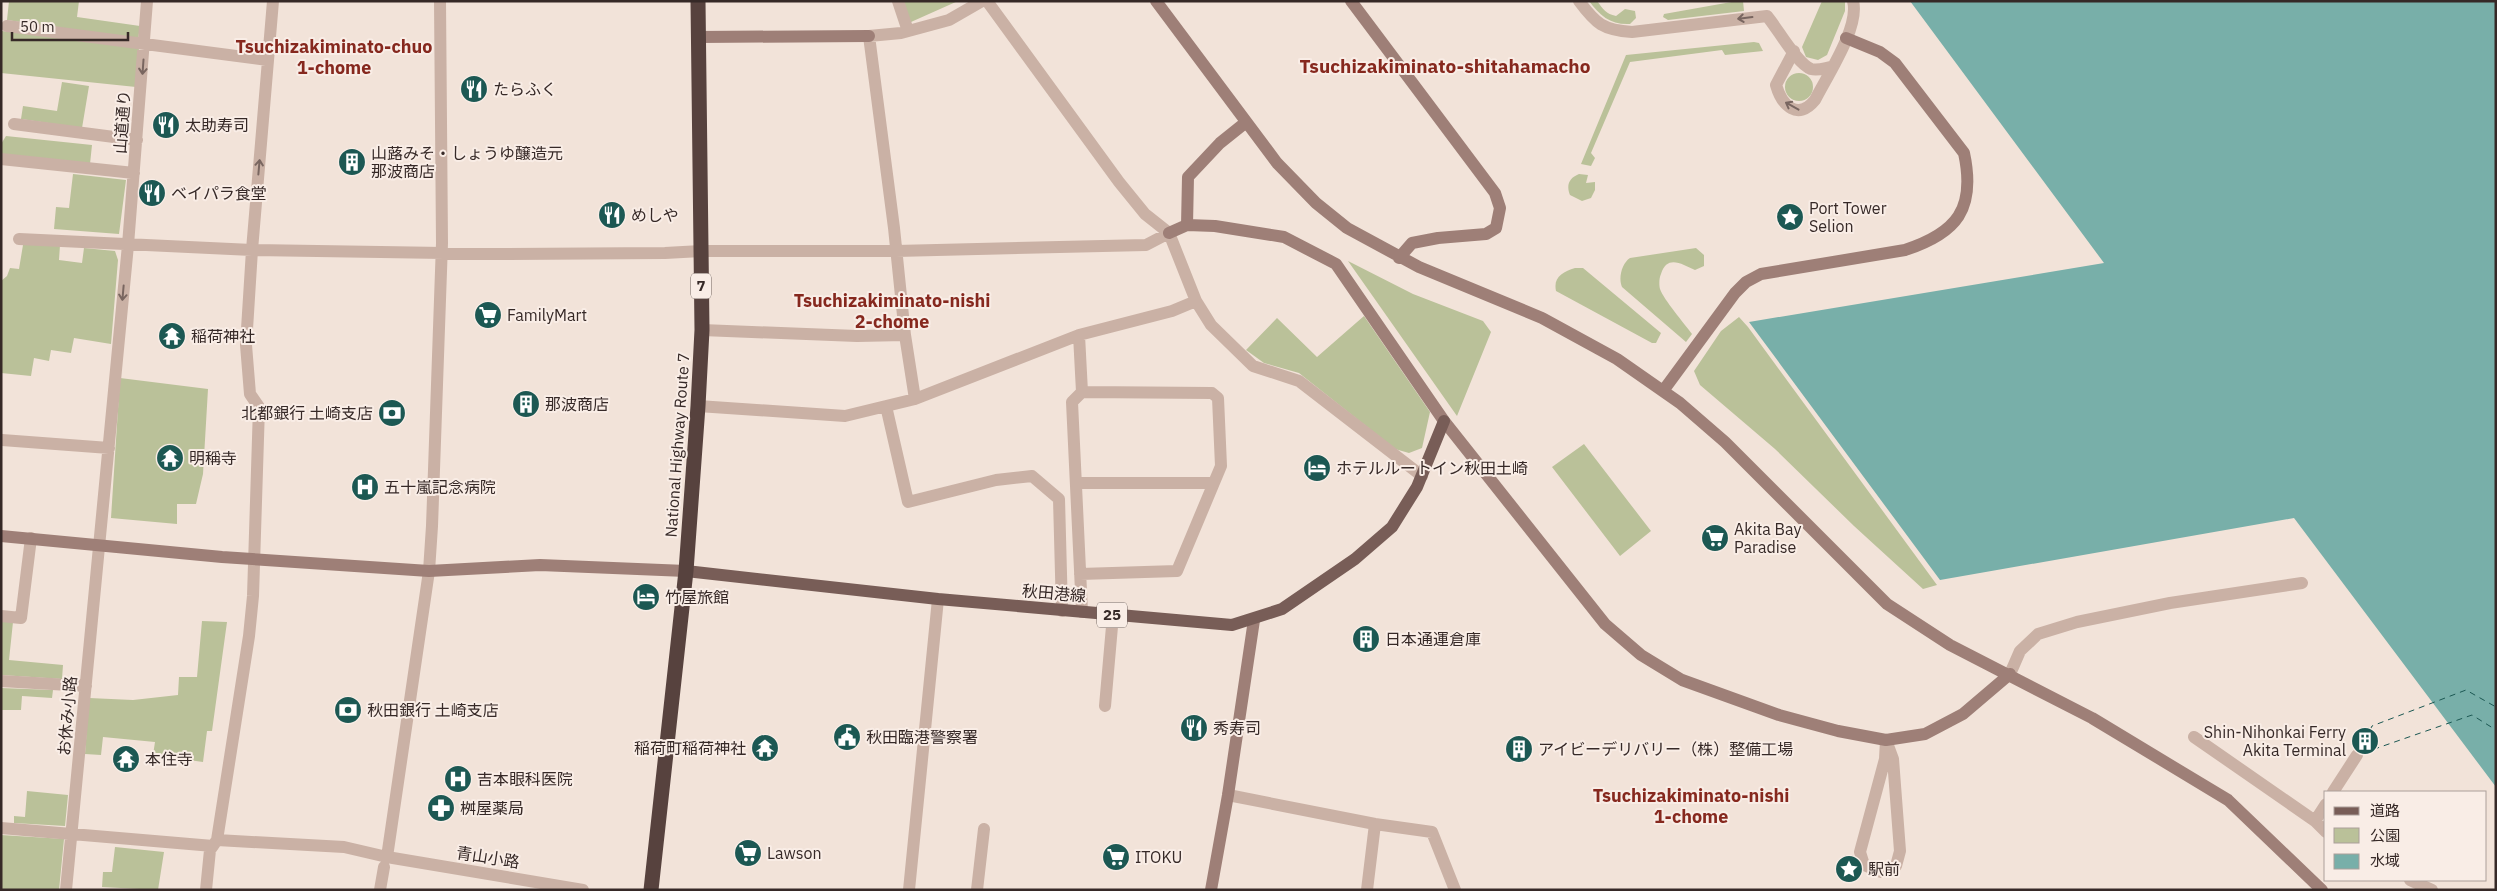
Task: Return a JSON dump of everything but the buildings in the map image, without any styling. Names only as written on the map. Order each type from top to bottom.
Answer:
[{"type":"highway","name":"National Highway Route 7","points":[[653,890],[686,571],[702,330],[698,1]]},
{"type":"main road","name":"秋田港線","points":[[686,571],[938,599],[1232,625],[1254,620],[1282,609],[1330,578],[1363,553],[1392,527],[1422,476],[1444,421]]},
{"type":"street","name":"山道通り","points":[[109,448],[137,140],[147,1]]},
{"type":"street","points":[[206,890],[210,850],[215,843],[249,636],[253,596],[259,407],[250,394],[247,362],[252,250],[273,1]]},
{"type":"street","points":[[380,890],[429,571],[441,252],[440,1]]},
{"type":"street","points":[[898,1],[908,31]]},
{"type":"street","points":[[699,37],[869,36],[908,31],[949,20],[982,1]]},
{"type":"street","points":[[987,1],[1119,182],[1146,214],[1169,234],[1196,301],[1211,325],[1253,366],[1299,381],[1422,476]]},
{"type":"street","points":[[1156,1],[1245,123],[1277,163],[1316,203],[1347,228],[1399,258],[1542,318],[1617,359],[1663,391],[1725,442],[1887,604],[1950,645],[2010,674],[2092,718],[2228,800],[2322,890]]},
{"type":"street","points":[[1351,1],[1495,193],[1500,208],[1496,228],[1486,234],[1438,238],[1412,243],[1399,258]]},
{"type":"street","points":[[1579,1],[1594,21],[1617,31],[1632,32],[1767,16],[1802,63],[1811,69],[1820,70],[1831,67]]},
{"type":"street","points":[[1794,51],[1776,85],[1779,96],[1787,106],[1799,111],[1808,108],[1846,38],[1853,21],[1853,1]]},
{"type":"street","points":[[8,26],[268,60]]},
{"type":"street","points":[[869,36],[905,335],[915,399]]},
{"type":"street","points":[[1663,391],[1720,312],[1746,282],[1761,274],[1905,250],[1927,243],[1940,236],[1955,222],[1963,207],[1968,190],[1968,171],[1964,153],[1895,63],[1880,52],[1846,38]]},
{"type":"street","points":[[1187,224],[1188,177],[1220,143],[1245,123]]},
{"type":"street","points":[[14,124],[137,140]]},
{"type":"street","points":[[1,160],[134,173]]},
{"type":"street","points":[[19,239],[252,250],[606,254],[701,250],[896,252],[1146,245],[1187,224],[1215,226],[1284,237],[1336,264],[1444,421],[1605,624],[1641,655],[1682,680],[1779,716],[1838,731],[1886,740],[1926,734],[1963,714],[2010,674],[2020,651],[2038,634],[2077,622],[2170,603],[2302,583]]},
{"type":"street","points":[[698,406],[845,416],[915,399],[1079,335],[1172,311],[1196,301]]},
{"type":"street","points":[[702,330],[857,336],[905,335]]},
{"type":"street","points":[[1079,335],[1082,392]]},
{"type":"street","points":[[1080,574],[1177,571],[1220,466],[1218,398],[1212,393],[1082,392],[1072,402],[1080,574],[1082,612]]},
{"type":"street","points":[[886,406],[908,502],[996,480],[1032,476],[1059,500],[1062,610]]},
{"type":"street","points":[[2,442],[109,448]]},
{"type":"street","name":"お休み小路","points":[[66,890],[109,448]]},
{"type":"street","points":[[1076,483],[1214,483]]},
{"type":"street","points":[[1,536],[253,559],[429,571],[540,565],[686,571]]},
{"type":"street","points":[[1,616],[21,618],[31,538]]},
{"type":"street","points":[[909,890],[938,599]]},
{"type":"street","points":[[1105,706],[1114,615]]},
{"type":"street","points":[[1211,890],[1228,795],[1254,620]]},
{"type":"street","points":[[1,681],[86,686]]},
{"type":"street","points":[[2194,737],[2315,821],[2324,830]]},
{"type":"street","points":[[1886,740],[1892,759],[1900,851],[1896,866],[1881,872],[1864,865],[1860,852],[1884,759],[1886,740]]},
{"type":"street","points":[[2334,791],[2357,755]]},
{"type":"street","points":[[1228,795],[1375,824],[1432,832],[1455,890]]},
{"type":"street","points":[[2315,821],[2324,807]]},
{"type":"street","points":[[1367,890],[1375,824]]},
{"type":"street","name":"青山小路","points":[[1,828],[72,835],[215,843],[344,847],[385,862],[583,890]]},
{"type":"street","points":[[977,890],[984,828]]},
{"type":"street","points":[[2412,881],[2432,890]]},
{"type":"green space","points":[[9,1],[79,1],[77,17],[140,26],[138,40],[7,20]]},
{"type":"green space","points":[[901,1],[958,1],[911,22]]},
{"type":"green space","points":[[1589,1],[1597,1],[1603,9],[1616,16],[1625,9],[1635,11],[1636,18],[1630,24],[1617,23],[1602,15]]},
{"type":"green space","points":[[1743,1],[1744,11],[1668,20],[1663,17],[1664,14]]},
{"type":"green space","points":[[1822,1],[1845,1],[1845,11],[1827,55],[1818,60],[1806,57],[1802,47]]},
{"type":"green space","points":[[2,31],[139,48],[136,87],[1,73]]},
{"type":"green space","points":[[1759,43],[1763,51],[1725,55],[1722,50],[1630,62],[1591,153],[1595,158],[1591,166],[1581,164],[1626,55]]},
{"type":"green space","points":[[1799,73],[1809,77],[1813,87],[1809,97],[1799,101],[1789,97],[1785,87],[1789,77]]},
{"type":"green space","points":[[62,82],[89,86],[82,128],[21,119],[23,106],[57,111]]},
{"type":"green space","points":[[6,136],[92,145],[90,164],[1,155],[1,144]]},
{"type":"green space","points":[[73,174],[126,180],[119,234],[54,229],[56,207],[69,208]]},
{"type":"green space","points":[[1579,174],[1588,175],[1586,183],[1595,182],[1595,190],[1591,198],[1582,201],[1570,195],[1568,188],[1571,180]]},
{"type":"green space","points":[[23,245],[60,245],[59,260],[82,263],[84,248],[115,251],[118,260],[111,344],[74,338],[71,353],[51,350],[49,361],[34,358],[31,376],[1,373],[1,281],[7,276],[10,268],[19,269]]},
{"type":"green space","points":[[1696,248],[1704,255],[1704,266],[1695,270],[1680,263],[1671,262],[1667,264],[1660,276],[1662,294],[1692,334],[1686,342],[1622,287],[1621,275],[1625,263],[1630,258]]},
{"type":"green space","points":[[1348,261],[1413,294],[1483,321],[1491,332],[1457,416]]},
{"type":"green space","points":[[1575,268],[1583,268],[1661,333],[1656,343],[1652,343],[1556,291],[1556,282],[1560,276]]},
{"type":"green space","points":[[1364,316],[1430,412],[1422,448],[1409,453],[1395,449],[1299,373],[1264,363],[1246,350],[1277,318],[1317,357]]},
{"type":"green space","points":[[1739,317],[1937,585],[1923,589],[1854,526],[1775,449],[1700,385],[1694,371],[1721,331]]},
{"type":"green space","points":[[120,378],[208,389],[203,474],[196,504],[177,504],[177,524],[111,518]]},
{"type":"green space","points":[[1584,444],[1651,531],[1620,556],[1552,467]]},
{"type":"green space","points":[[1,620],[13,622],[9,660],[63,665],[62,679],[1,675]]},
{"type":"green space","points":[[202,621],[227,622],[212,731],[207,731],[203,762],[153,755],[155,742],[103,737],[101,755],[85,754],[89,698],[133,700],[178,695],[179,677],[197,677]]},
{"type":"green space","points":[[1,688],[53,690],[52,698],[22,696],[21,710],[1,710]]},
{"type":"green space","points":[[27,791],[68,795],[65,826],[14,823],[14,816],[25,817]]},
{"type":"green space","points":[[1,835],[64,839],[59,890],[1,890]]},
{"type":"green space","points":[[115,847],[164,852],[158,890],[102,887],[103,872],[112,872]]},
{"type":"water","points":[[1910,1],[2496,1],[2496,787],[2294,518],[1940,580],[1749,322],[2104,263]]},
{"type":"ferry route","points":[[2360,750],[2372,726],[2466,690],[2496,707]]},
{"type":"ferry route","points":[[2363,753],[2472,715],[2496,730]]},
{"type":"place","name":"たらふく","points":[[474,89]]},
{"type":"place","name":"太助寿司","points":[[166,125]]},
{"type":"place","name":"山蕗みそ・しょうゆ醸造元 那波商店","points":[[352,162]]},
{"type":"place","name":"ベイパラ食堂","points":[[152,193]]},
{"type":"place","name":"めしや","points":[[612,215]]},
{"type":"place","name":"Port Tower Selion","points":[[1790,217]]},
{"type":"place","name":"FamilyMart","points":[[488,315]]},
{"type":"place","name":"稲荷神社","points":[[172,336]]},
{"type":"place","name":"那波商店","points":[[526,404]]},
{"type":"place","name":"北都銀行 土崎支店","points":[[392,413]]},
{"type":"place","name":"明稱寺","points":[[170,458]]},
{"type":"place","name":"ホテルルートイン秋田土崎","points":[[1317,468]]},
{"type":"place","name":"五十嵐記念病院","points":[[365,487]]},
{"type":"place","name":"Akita Bay Paradise","points":[[1715,538]]},
{"type":"place","name":"竹屋旅館","points":[[646,597]]},
{"type":"place","name":"日本通運倉庫","points":[[1366,639]]},
{"type":"place","name":"秋田銀行 土崎支店","points":[[348,710]]},
{"type":"place","name":"秀寿司","points":[[1194,728]]},
{"type":"place","name":"秋田臨港警察署","points":[[847,737]]},
{"type":"place","name":"Shin-Nihonkai Ferry Akita Terminal","points":[[2365,741]]},
{"type":"place","name":"稲荷町稲荷神社","points":[[765,748]]},
{"type":"place","name":"アイビーデリバリー（株）整備工場","points":[[1519,749]]},
{"type":"place","name":"本住寺","points":[[126,759]]},
{"type":"place","name":"吉本眼科医院","points":[[458,779]]},
{"type":"place","name":"桝屋薬局","points":[[441,808]]},
{"type":"place","name":"Lawson","points":[[748,853]]},
{"type":"place","name":"ITOKU","points":[[1116,857]]},
{"type":"place","name":"駅前","points":[[1849,869]]},
{"type":"district","name":"Tsuchizakiminato-chuo 1-chome","points":[[334,57]]},
{"type":"district","name":"Tsuchizakiminato-shitahamacho","points":[[1445,66]]},
{"type":"district","name":"Tsuchizakiminato-nishi 2-chome","points":[[892,311]]},
{"type":"district","name":"Tsuchizakiminato-nishi 1-chome","points":[[1691,806]]}]
